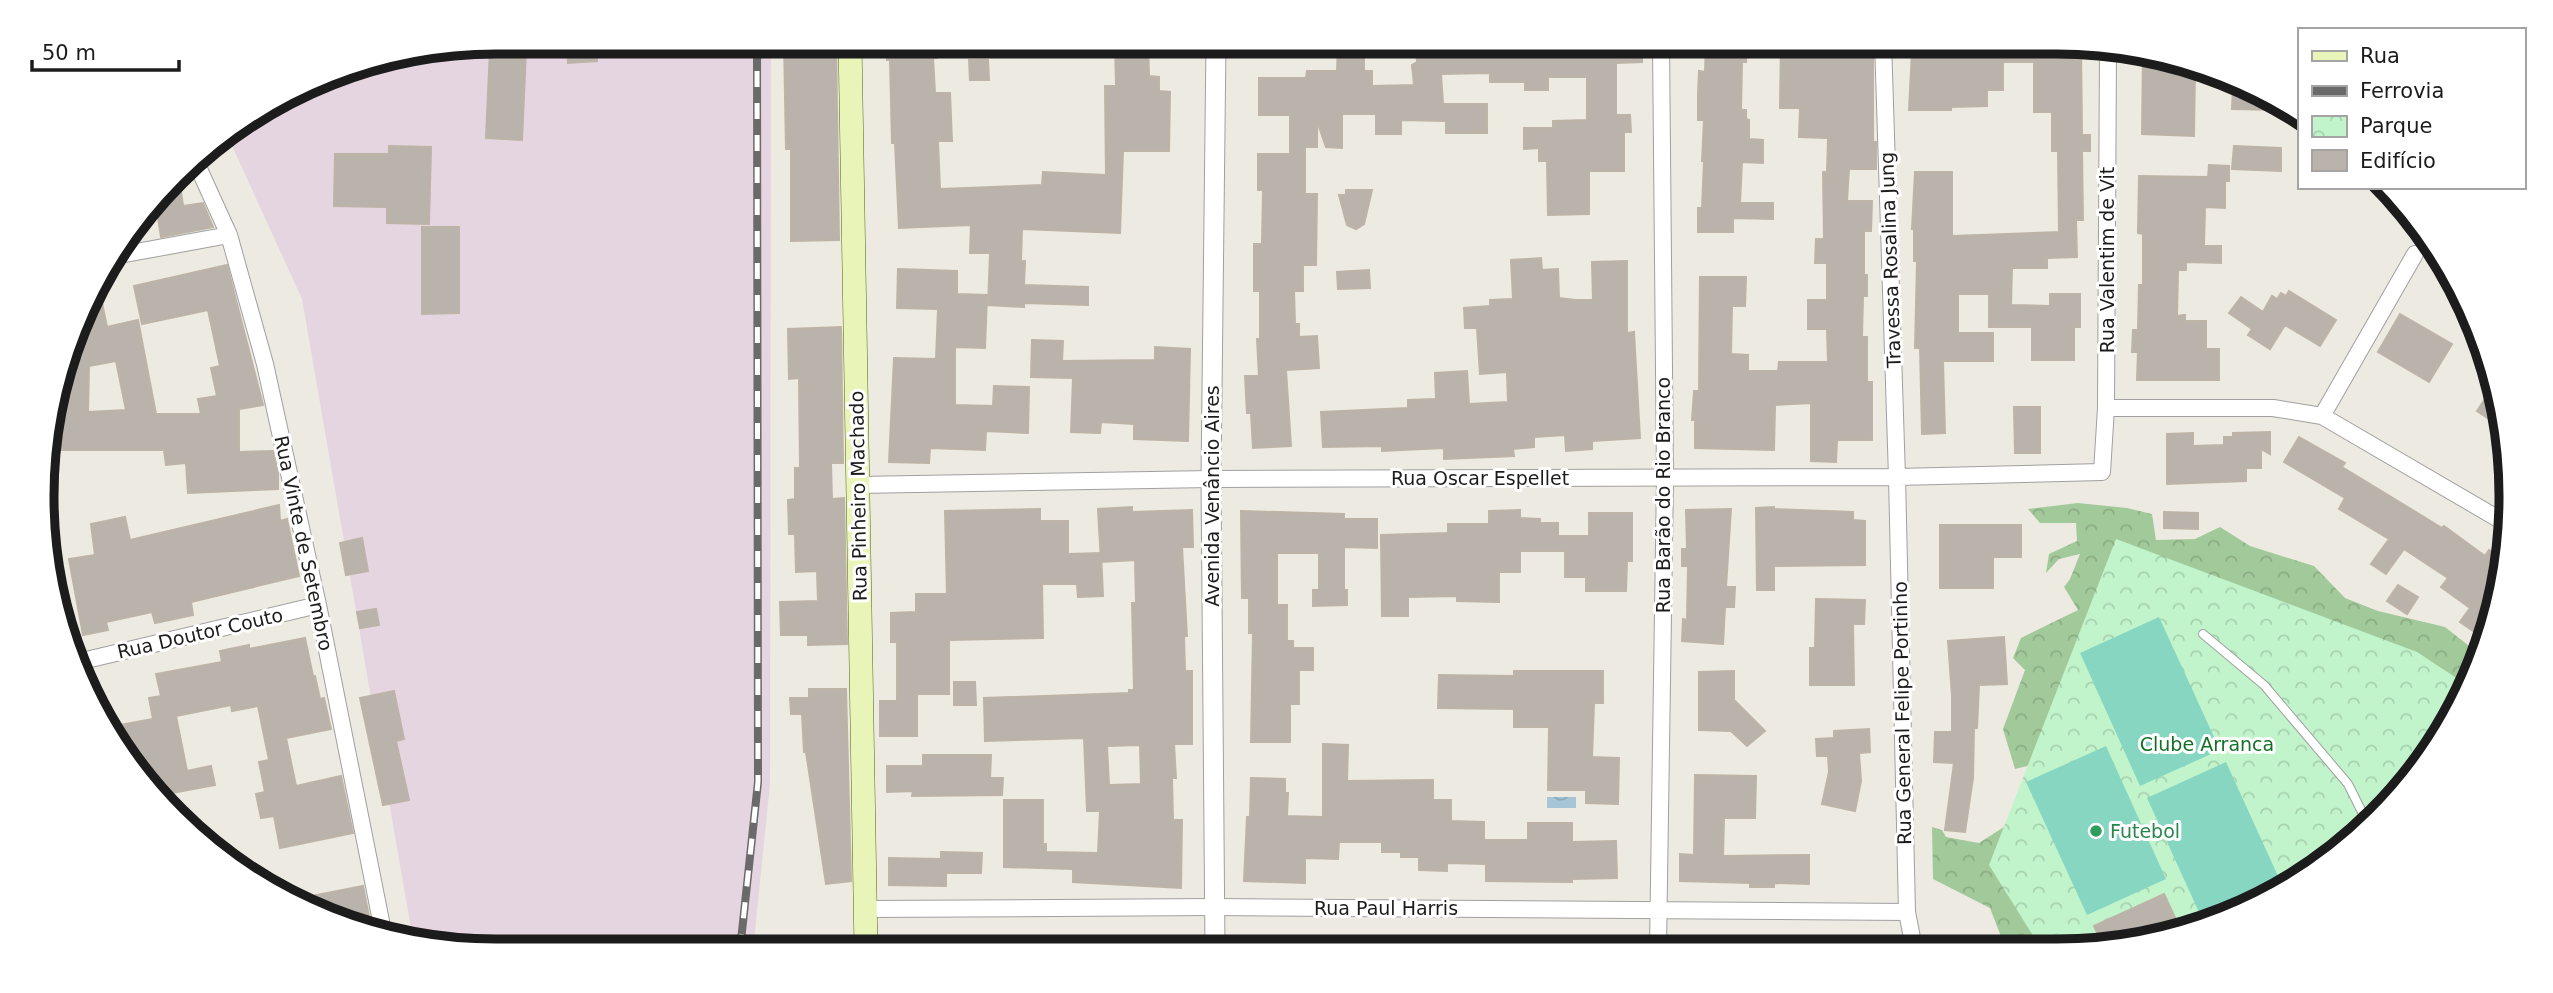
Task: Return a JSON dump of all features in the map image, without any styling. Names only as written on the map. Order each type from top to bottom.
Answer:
[{"type":"main road","name":"Rua Pinheiro Machado","points":[[850,54],[866,939]]},
{"type":"street","name":"Avenida Venâncio Aires","points":[[1215,939],[1211,478],[1216,54]]},
{"type":"street","name":"Rua Barão do Rio Branco","points":[[1658,939],[1665,478],[1661,54]]},
{"type":"street","name":"Travessa Rosalina Jung","points":[[1883,54],[1897,477]]},
{"type":"street","name":"Rua Valentim de Vit","points":[[2102,472],[2106,408],[2108,57]]},
{"type":"street","name":"Rua Vinte de Setembro","points":[[199,169],[229,235],[265,364],[318,606],[381,924]]},
{"type":"street","points":[[127,254],[229,235]]},
{"type":"street","points":[[2322,416],[2415,254]]},
{"type":"street","points":[[2106,408],[2273,408],[2322,416],[2498,519]]},
{"type":"street","name":"Rua Oscar Espellet","points":[[857,485],[1211,478],[1897,477],[2102,472]]},
{"type":"street","name":"Rua General Felipe Portinho","points":[[1897,477],[1907,912],[1912,939]]},
{"type":"street","name":"Rua Doutor Couto","points":[[86,660],[318,606]]},
{"type":"street","name":"Rua Paul Harris","points":[[866,909],[1214,907],[1907,912]]},
{"type":"lane","points":[[2203,634],[2264,685],[2348,784],[2363,814]]},
{"type":"shaded area","points":[[771,54],[770,784],[754,939],[496,939],[411,930],[302,299],[231,143],[301,100],[382,69],[468,55]]},
{"type":"green space","points":[[2078,503],[2127,508],[2152,514],[2156,540],[2195,539],[2220,527],[2250,546],[2314,566],[2345,598],[2378,611],[2445,627],[2472,648],[2453,692],[2433,727],[2111,619],[2077,639],[2080,688],[2076,754],[2015,769],[2003,729],[2025,670],[2013,658],[2021,638],[2078,610],[2064,587],[2080,554],[2059,559],[2046,573],[2049,554],[2077,541],[2076,523],[2040,523],[2028,509]]},
{"type":"green space","name":"Clube Arranca","points":[[2116,539],[2417,652],[2459,680],[2424,742],[2389,788],[2369,809],[2348,829],[2302,864],[2226,905],[2171,924],[2143,930],[2085,938],[2035,939],[1989,865]]},
{"type":"green space","name":"Futebol","points":[[2159,617],[2220,750],[2140,786],[2080,653]]},
{"type":"green space","name":"Futebol","points":[[2106,746],[2166,879],[2087,915],[2026,782]]},
{"type":"green space","name":"Futebol","points":[[2226,762],[2279,878],[2200,915],[2147,798]]},
{"type":"green space","points":[[2007,825],[2078,938],[2002,939],[1990,908],[1933,879],[1932,827],[1942,830],[1946,837],[1979,843]]},
{"type":"water","points":[[1547,797],[1576,797],[1576,808],[1547,808]]},
{"type":"building","points":[[490,54],[526,54],[522,140],[486,138]]},
{"type":"building","points":[[568,54],[597,54],[597,61],[568,63]]},
{"type":"building","points":[[784,54],[836,54],[839,240],[791,241],[791,149],[786,149]]},
{"type":"building","points":[[887,54],[937,54],[937,58],[933,58],[935,93],[950,93],[952,141],[938,141],[940,189],[1042,185],[1043,172],[1106,175],[1105,86],[1116,86],[1115,54],[1148,54],[1149,76],[1159,77],[1159,91],[1170,92],[1169,151],[1123,151],[1120,233],[1022,229],[1021,261],[1025,261],[1024,285],[1088,287],[1088,305],[988,305],[990,253],[970,253],[971,225],[899,228],[895,143],[892,143],[890,60],[887,60]]},
{"type":"building","points":[[1338,54],[1364,54],[1364,71],[1372,71],[1372,86],[1414,85],[1412,65],[1417,62],[1417,54],[1642,54],[1642,62],[1616,63],[1616,115],[1630,115],[1631,132],[1624,132],[1624,171],[1589,171],[1589,214],[1548,215],[1547,161],[1539,161],[1539,148],[1524,149],[1524,128],[1553,128],[1553,121],[1587,120],[1587,77],[1548,77],[1548,90],[1525,90],[1525,82],[1490,82],[1490,73],[1441,74],[1443,104],[1487,104],[1487,133],[1446,133],[1446,121],[1401,120],[1401,134],[1376,134],[1376,114],[1342,114],[1342,148],[1326,147],[1317,121],[1317,147],[1305,147],[1305,194],[1317,194],[1316,265],[1303,265],[1303,291],[1294,291],[1295,324],[1299,324],[1299,337],[1317,336],[1319,368],[1286,370],[1291,446],[1253,448],[1245,376],[1259,376],[1257,339],[1260,339],[1260,291],[1254,291],[1254,244],[1262,244],[1263,190],[1258,190],[1258,154],[1290,154],[1290,115],[1259,115],[1259,78],[1306,78],[1307,71],[1337,71]]},
{"type":"building","points":[[1706,54],[1746,54],[1746,62],[1742,62],[1741,110],[1746,110],[1746,119],[1749,120],[1749,139],[1763,140],[1763,163],[1742,162],[1740,203],[1773,203],[1773,219],[1733,218],[1733,232],[1698,232],[1704,161],[1704,120],[1698,120],[1699,71],[1705,72]]},
{"type":"building","points":[[1781,54],[1873,54],[1873,142],[1876,142],[1876,169],[1849,169],[1847,201],[1872,201],[1871,231],[1864,231],[1867,296],[1863,296],[1862,337],[1867,337],[1867,382],[1872,382],[1872,440],[1837,440],[1836,462],[1811,461],[1811,403],[1775,405],[1774,450],[1695,448],[1695,420],[1692,420],[1694,391],[1699,391],[1700,277],[1746,277],[1745,306],[1732,306],[1731,354],[1748,355],[1748,371],[1778,371],[1779,362],[1828,362],[1827,329],[1808,329],[1808,300],[1827,300],[1827,263],[1815,263],[1816,239],[1824,239],[1823,172],[1827,172],[1828,138],[1799,137],[1800,108],[1780,108]]},
{"type":"building","points":[[1912,54],[2081,55],[2082,135],[2090,135],[2090,151],[2082,151],[2083,220],[2076,220],[2077,257],[2047,258],[2047,268],[2012,268],[2011,305],[2050,306],[2050,294],[2080,294],[2080,327],[2074,327],[2074,360],[2032,360],[2032,327],[1989,327],[1989,294],[1958,294],[1958,333],[1993,333],[1993,361],[1943,361],[1945,433],[1922,434],[1920,348],[1915,348],[1917,261],[1914,261],[1912,229],[1915,172],[1952,172],[1952,236],[2059,232],[2058,151],[2052,151],[2052,112],[2034,112],[2034,62],[2003,62],[2003,90],[1987,90],[1987,106],[1951,107],[1951,110],[1909,110]]},
{"type":"building","points":[[969,60],[988,60],[989,80],[970,80]]},
{"type":"building","points":[[2143,63],[2195,77],[2194,136],[2142,134]]},
{"type":"building","points":[[2233,91],[2270,110],[2232,109]]},
{"type":"building","points":[[389,146],[431,147],[429,224],[387,223],[387,207],[334,206],[335,154],[389,154]]},
{"type":"building","points":[[2234,146],[2281,148],[2281,171],[2232,169]]},
{"type":"building","points":[[2209,165],[2229,166],[2229,181],[2225,181],[2225,208],[2205,207],[2204,246],[2221,246],[2221,263],[2186,262],[2186,270],[2178,270],[2177,316],[2185,315],[2185,321],[2206,321],[2206,349],[2219,349],[2219,380],[2137,380],[2138,352],[2132,352],[2133,330],[2138,330],[2139,285],[2143,285],[2143,234],[2138,233],[2139,176],[2208,177]]},
{"type":"building","points":[[180,188],[183,206],[203,203],[213,227],[161,237],[157,213]]},
{"type":"building","points":[[1346,190],[1372,190],[1364,224],[1356,229],[1347,225],[1339,195],[1346,195]]},
{"type":"building","points":[[422,227],[459,227],[459,313],[422,314]]},
{"type":"building","points":[[1541,258],[1542,270],[1558,269],[1559,298],[1575,300],[1593,300],[1592,262],[1627,261],[1627,333],[1634,332],[1640,438],[1592,441],[1592,449],[1566,451],[1565,435],[1534,437],[1534,447],[1513,449],[1514,456],[1444,459],[1444,448],[1382,451],[1382,446],[1323,447],[1321,412],[1408,408],[1408,400],[1436,399],[1435,373],[1467,371],[1469,404],[1508,402],[1507,372],[1480,374],[1477,328],[1465,328],[1464,308],[1490,306],[1490,300],[1513,299],[1511,260]]},
{"type":"building","points":[[227,265],[263,405],[239,409],[239,452],[273,451],[278,472],[278,489],[188,493],[186,463],[166,465],[164,450],[57,450],[69,382],[88,327],[101,299],[107,327],[138,320],[156,414],[201,414],[198,399],[217,396],[211,368],[220,366],[208,310],[142,324],[134,286]],"holes":[[[116,361],[126,410],[88,412],[89,366]]]},
{"type":"building","points":[[898,269],[957,271],[957,294],[987,295],[985,348],[955,347],[955,405],[993,406],[994,386],[1029,387],[1028,433],[986,431],[985,450],[930,448],[929,463],[889,462],[894,358],[936,359],[938,309],[897,308]]},
{"type":"building","points":[[1369,270],[1370,288],[1338,289],[1337,272]]},
{"type":"building","points":[[2289,291],[2336,320],[2320,346],[2285,325],[2270,349],[2248,335],[2252,329],[2229,313],[2241,297],[2263,312],[2272,296],[2277,299],[2281,293],[2286,296]]},
{"type":"building","points":[[2400,314],[2452,344],[2429,382],[2378,352]]},
{"type":"building","points":[[841,327],[843,463],[831,463],[832,499],[844,498],[847,644],[808,645],[808,635],[781,635],[780,602],[818,601],[817,571],[796,572],[795,534],[789,534],[788,500],[795,499],[795,468],[800,468],[799,378],[789,379],[788,329]]},
{"type":"building","points":[[1032,340],[1063,341],[1062,361],[1155,360],[1155,347],[1190,349],[1188,441],[1134,439],[1134,424],[1101,422],[1100,433],[1071,432],[1073,378],[1031,377]]},
{"type":"building","points":[[2487,396],[2492,421],[2477,411]]},
{"type":"building","points":[[2014,407],[2040,407],[2040,453],[2015,453]]},
{"type":"building","points":[[2270,432],[2270,454],[2261,449],[2261,468],[2246,468],[2246,481],[2167,484],[2167,434],[2193,433],[2193,446],[2224,445],[2224,437],[2233,437],[2233,433]]},
{"type":"building","points":[[2299,437],[2345,463],[2342,467],[2442,528],[2444,526],[2485,556],[2489,550],[2495,554],[2484,611],[2476,633],[2460,622],[2470,608],[2441,587],[2448,578],[2404,549],[2386,574],[2371,564],[2389,539],[2339,509],[2345,498],[2284,462]]},
{"type":"building","points":[[279,505],[280,521],[287,519],[299,576],[191,602],[193,615],[155,623],[152,612],[106,622],[108,630],[83,635],[69,559],[95,555],[91,524],[125,517],[130,540]]},
{"type":"building","points":[[1132,507],[1132,512],[1192,510],[1193,547],[1182,547],[1187,636],[1184,636],[1185,671],[1192,671],[1192,744],[1174,744],[1176,778],[1172,778],[1173,820],[1182,820],[1181,888],[1073,882],[1073,869],[1004,867],[1004,800],[1043,800],[1043,844],[1046,844],[1046,852],[1098,853],[1100,811],[1087,811],[1084,738],[985,741],[984,698],[1129,693],[1129,690],[1134,690],[1132,603],[1136,603],[1135,560],[1101,562],[1098,509]],"holes":[[[1140,745],[1141,784],[1109,785],[1107,746]]]},
{"type":"building","points":[[1756,508],[1853,512],[1853,520],[1865,521],[1865,565],[1774,566],[1774,590],[1757,590]]},
{"type":"building","points":[[1040,509],[1040,521],[1068,521],[1068,554],[1101,553],[1103,596],[1078,597],[1077,584],[1042,584],[1043,638],[949,640],[949,694],[917,694],[917,736],[880,736],[880,701],[897,701],[897,642],[891,642],[891,613],[916,612],[916,594],[947,594],[945,511]]},
{"type":"building","points":[[1731,509],[1726,587],[1735,587],[1734,607],[1725,607],[1723,644],[1682,641],[1683,619],[1687,620],[1688,566],[1682,566],[1682,549],[1687,549],[1686,510]]},
{"type":"building","points":[[1520,510],[1520,518],[1540,519],[1540,523],[1558,523],[1558,536],[1589,536],[1589,513],[1632,513],[1632,561],[1627,561],[1626,591],[1586,591],[1586,577],[1565,577],[1565,551],[1520,551],[1520,572],[1499,572],[1499,602],[1457,601],[1457,596],[1408,597],[1408,616],[1382,616],[1381,535],[1448,533],[1448,524],[1489,524],[1489,511]]},
{"type":"building","points":[[1241,511],[1344,514],[1344,519],[1377,519],[1377,548],[1344,547],[1344,590],[1347,590],[1347,605],[1313,606],[1313,590],[1319,590],[1319,553],[1277,553],[1277,605],[1287,605],[1287,641],[1293,641],[1293,648],[1313,648],[1313,670],[1299,670],[1299,704],[1290,704],[1290,742],[1251,742],[1253,633],[1249,633],[1249,598],[1242,598]]},
{"type":"building","points":[[2164,512],[2198,513],[2198,529],[2164,528]]},
{"type":"building","points":[[1940,525],[2021,525],[2021,557],[1993,557],[1993,588],[1940,588]]},
{"type":"building","points":[[362,538],[368,571],[346,575],[340,543]]},
{"type":"building","points":[[2398,585],[2418,597],[2407,614],[2387,601]]},
{"type":"building","points":[[1816,599],[1865,600],[1864,624],[1853,624],[1854,685],[1810,685],[1810,648],[1815,648]]},
{"type":"building","points":[[376,609],[379,625],[360,628],[357,612]]},
{"type":"building","points":[[2004,637],[2007,684],[1979,685],[1977,728],[1974,728],[1973,778],[1965,832],[1945,830],[1954,763],[1934,762],[1935,732],[1952,732],[1948,641]]},
{"type":"building","points":[[305,638],[313,676],[320,699],[324,698],[331,729],[286,738],[296,786],[341,776],[353,833],[280,848],[274,816],[261,818],[256,794],[265,792],[259,762],[269,760],[258,706],[232,711],[231,705],[176,716],[187,771],[211,766],[215,785],[169,794],[146,766],[119,725],[153,719],[149,698],[161,696],[156,674],[222,662],[220,651],[249,645],[249,649]]},
{"type":"building","points":[[1514,671],[1603,671],[1603,703],[1594,703],[1592,757],[1619,758],[1618,804],[1586,803],[1586,790],[1548,790],[1549,727],[1514,727],[1514,709],[1438,708],[1439,675],[1514,676]]},
{"type":"building","points":[[1734,671],[1734,700],[1765,731],[1747,746],[1731,731],[1699,730],[1699,672]]},
{"type":"building","points":[[954,682],[975,682],[976,705],[954,705]]},
{"type":"building","points":[[809,689],[846,689],[851,881],[826,884],[804,752],[802,714],[791,714],[790,698],[809,698]]},
{"type":"building","points":[[394,691],[404,739],[396,741],[409,800],[383,805],[360,698]]},
{"type":"building","points":[[1869,729],[1870,752],[1859,753],[1861,781],[1855,811],[1822,804],[1829,772],[1828,756],[1817,756],[1816,739],[1834,738],[1834,731]]},
{"type":"building","points":[[1323,744],[1348,745],[1347,781],[1433,780],[1433,800],[1451,800],[1451,821],[1484,822],[1484,840],[1528,840],[1528,823],[1572,823],[1572,842],[1616,841],[1617,878],[1572,879],[1572,882],[1486,881],[1486,864],[1447,863],[1447,871],[1419,870],[1419,857],[1401,857],[1401,852],[1382,852],[1382,842],[1339,842],[1338,859],[1305,858],[1305,883],[1244,881],[1251,778],[1285,779],[1285,793],[1288,793],[1287,816],[1323,817]]},
{"type":"building","points":[[923,755],[991,755],[990,778],[1003,778],[1002,795],[912,796],[913,791],[887,792],[887,766],[923,766]]},
{"type":"building","points":[[1695,775],[1756,776],[1755,818],[1724,818],[1723,856],[1809,855],[1809,884],[1774,883],[1774,887],[1750,887],[1750,883],[1680,881],[1680,854],[1694,855]]},
{"type":"building","points":[[941,852],[982,853],[981,873],[946,873],[946,886],[889,885],[889,858],[941,859]]},
{"type":"building","points":[[363,886],[370,920],[327,905],[309,897]]},
{"type":"building","points":[[2164,894],[2177,922],[2099,937],[2094,926]]},
{"type":"railway","points":[[741,939],[758,782],[757,54]]},
{"type":"place","name":"Futebol","points":[[2096,831]]}]
